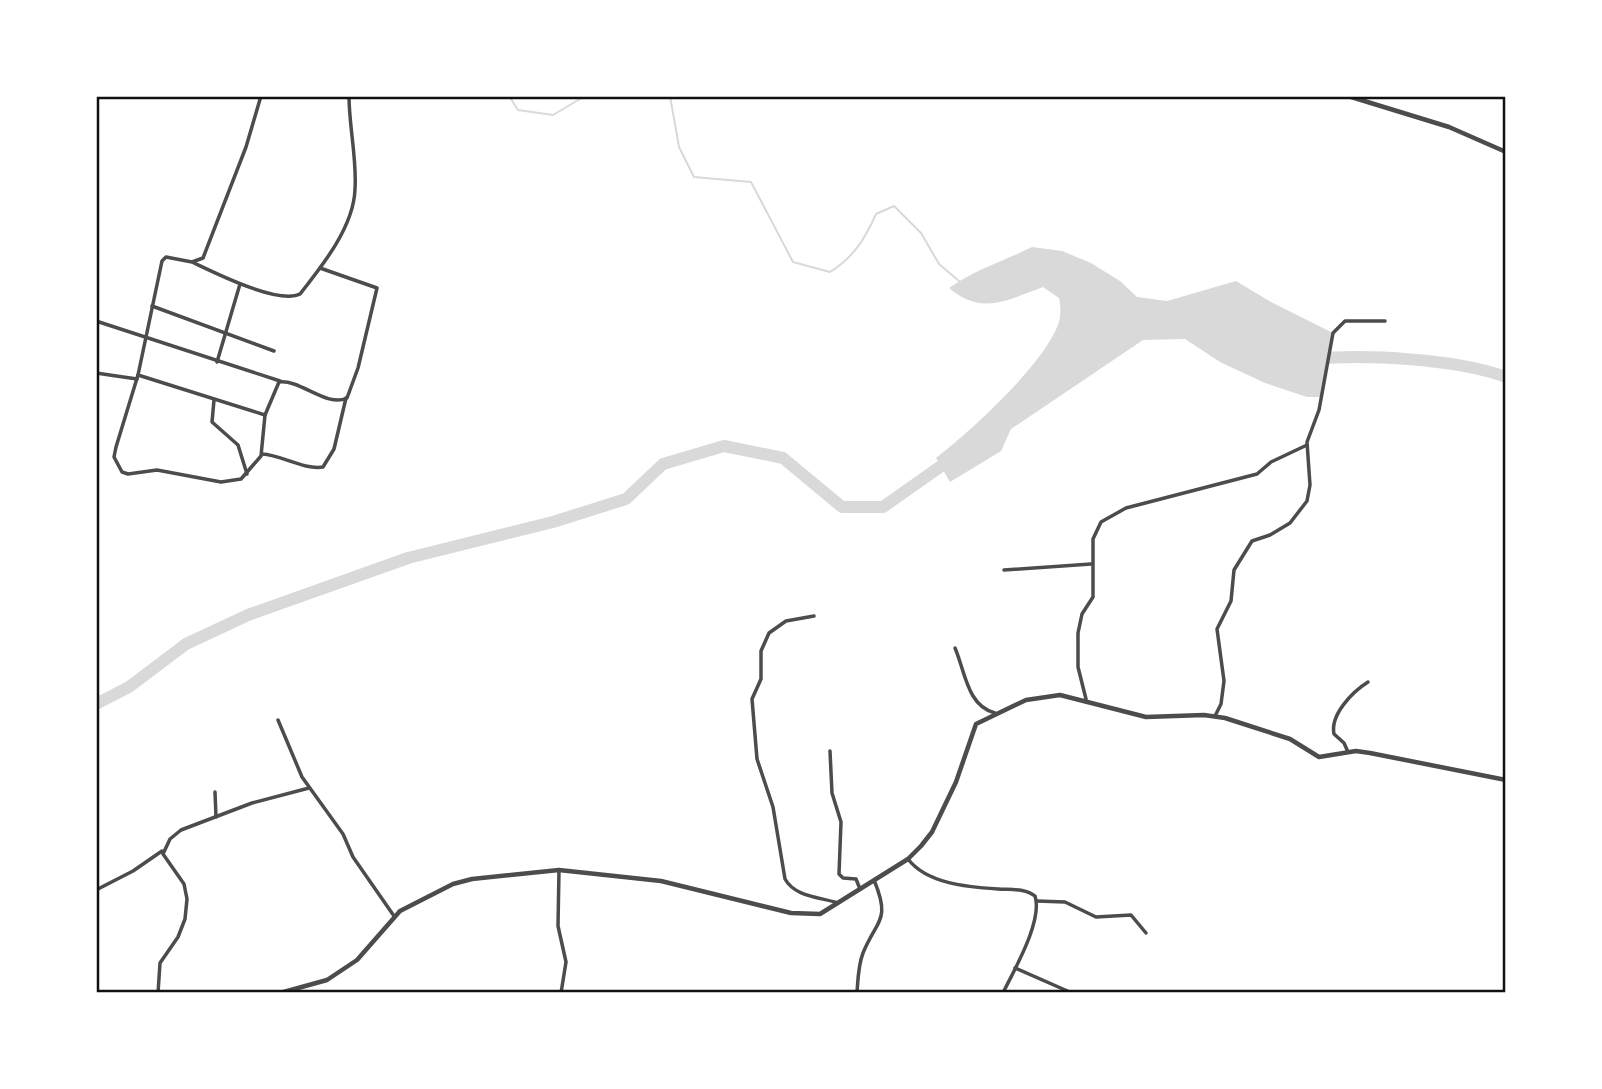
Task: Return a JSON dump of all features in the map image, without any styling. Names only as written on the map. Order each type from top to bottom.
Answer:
[{"type":"street","points":[[192,262],[200,260],[206,252],[214,224],[246,147],[261,96]]},
{"type":"street","points":[[281,381],[265,415],[262,454],[247,474],[229,483],[157,470],[128,474],[122,471],[114,457],[137,377],[164,258],[192,262],[240,284],[294,296],[300,294],[320,268],[353,205],[355,188],[349,96]]},
{"type":"street","points":[[1348,96],[1449,127],[1506,152]]},
{"type":"street","points":[[262,454],[278,456],[313,468],[323,467],[334,449],[346,398],[358,368],[377,288],[320,268]]},
{"type":"street","points":[[218,362],[240,284]]},
{"type":"street","points":[[152,306],[274,351]]},
{"type":"street","points":[[96,321],[335,400],[346,398]]},
{"type":"street","points":[[1215,716],[1221,704],[1224,681],[1217,629],[1231,601],[1234,570],[1252,541],[1270,535],[1290,523],[1307,501],[1310,485],[1307,445],[1318,418],[1332,332],[1345,321],[1385,321]]},
{"type":"street","points":[[96,373],[137,377],[265,415]]},
{"type":"street","points":[[214,400],[212,422],[238,445],[247,474]]},
{"type":"street","points":[[1086,699],[1077,653],[1079,623],[1093,597],[1091,564],[1096,530],[1117,512],[1255,475],[1280,457],[1307,445]]},
{"type":"street","points":[[1004,570],[1091,564]]},
{"type":"street","points":[[814,616],[776,625],[763,642],[761,679],[752,699],[754,735],[760,774],[773,807],[788,884],[805,895],[838,903]]},
{"type":"street","points":[[955,648],[973,698],[982,708],[995,713]]},
{"type":"street","points":[[1348,752],[1344,743],[1334,734],[1334,720],[1358,688],[1368,682]]},
{"type":"street","points":[[280,993],[318,983],[347,967],[367,950],[394,916],[407,906],[463,880],[559,870],[661,881],[803,915],[820,914],[908,859],[932,832],[956,782],[972,729],[995,713],[1038,696],[1060,695],[1086,699],[1146,717],[1215,716],[1278,734],[1319,757],[1348,752],[1378,754],[1506,780]]},
{"type":"street","points":[[278,720],[293,761],[343,834],[352,857],[394,916]]},
{"type":"street","points":[[830,751],[832,793],[841,831],[839,874],[843,878],[856,879],[860,889]]},
{"type":"street","points":[[96,890],[133,872],[162,851],[181,830],[252,803],[309,788]]},
{"type":"street","points":[[215,792],[216,817]]},
{"type":"street","points":[[158,993],[161,959],[178,937],[185,919],[187,899],[184,884],[162,851]]},
{"type":"street","points":[[908,859],[916,870],[925,875],[988,888],[1026,891],[1037,901],[1057,900],[1096,917],[1131,915],[1146,933]]},
{"type":"street","points":[[559,870],[558,926],[566,962],[561,993]]},
{"type":"street","points":[[857,993],[862,958],[881,920],[880,895],[874,880]]},
{"type":"street","points":[[1003,993],[1035,917],[1037,901]]},
{"type":"street","points":[[1015,968],[1072,993]]},
{"type":"shaded area","points":[[1032,247],[1062,251],[1091,263],[1120,281],[1137,297],[1167,301],[1236,281],[1333,333],[1321,397],[1307,397],[1265,383],[1220,362],[1185,339],[1143,340],[1011,429],[1001,451],[950,482],[936,458],[968,432],[1022,378],[1050,341],[1058,325],[1060,312],[1059,298],[1043,287],[995,303],[973,301],[961,297],[949,288]]},
{"type":"waterway","points":[[509,96],[518,110],[553,115],[585,96]]},
{"type":"waterway","points":[[670,96],[679,147],[694,177],[751,182],[793,262],[830,272],[858,247],[876,214],[894,206],[921,233],[939,264],[959,281]]},
{"type":"waterway","points":[[1314,359],[1411,359],[1462,366],[1506,377]]},
{"type":"waterway","points":[[96,704],[129,687],[186,644],[248,615],[408,558],[553,522],[626,499],[663,464],[724,446],[783,458],[842,507],[883,507],[954,457]]}]
